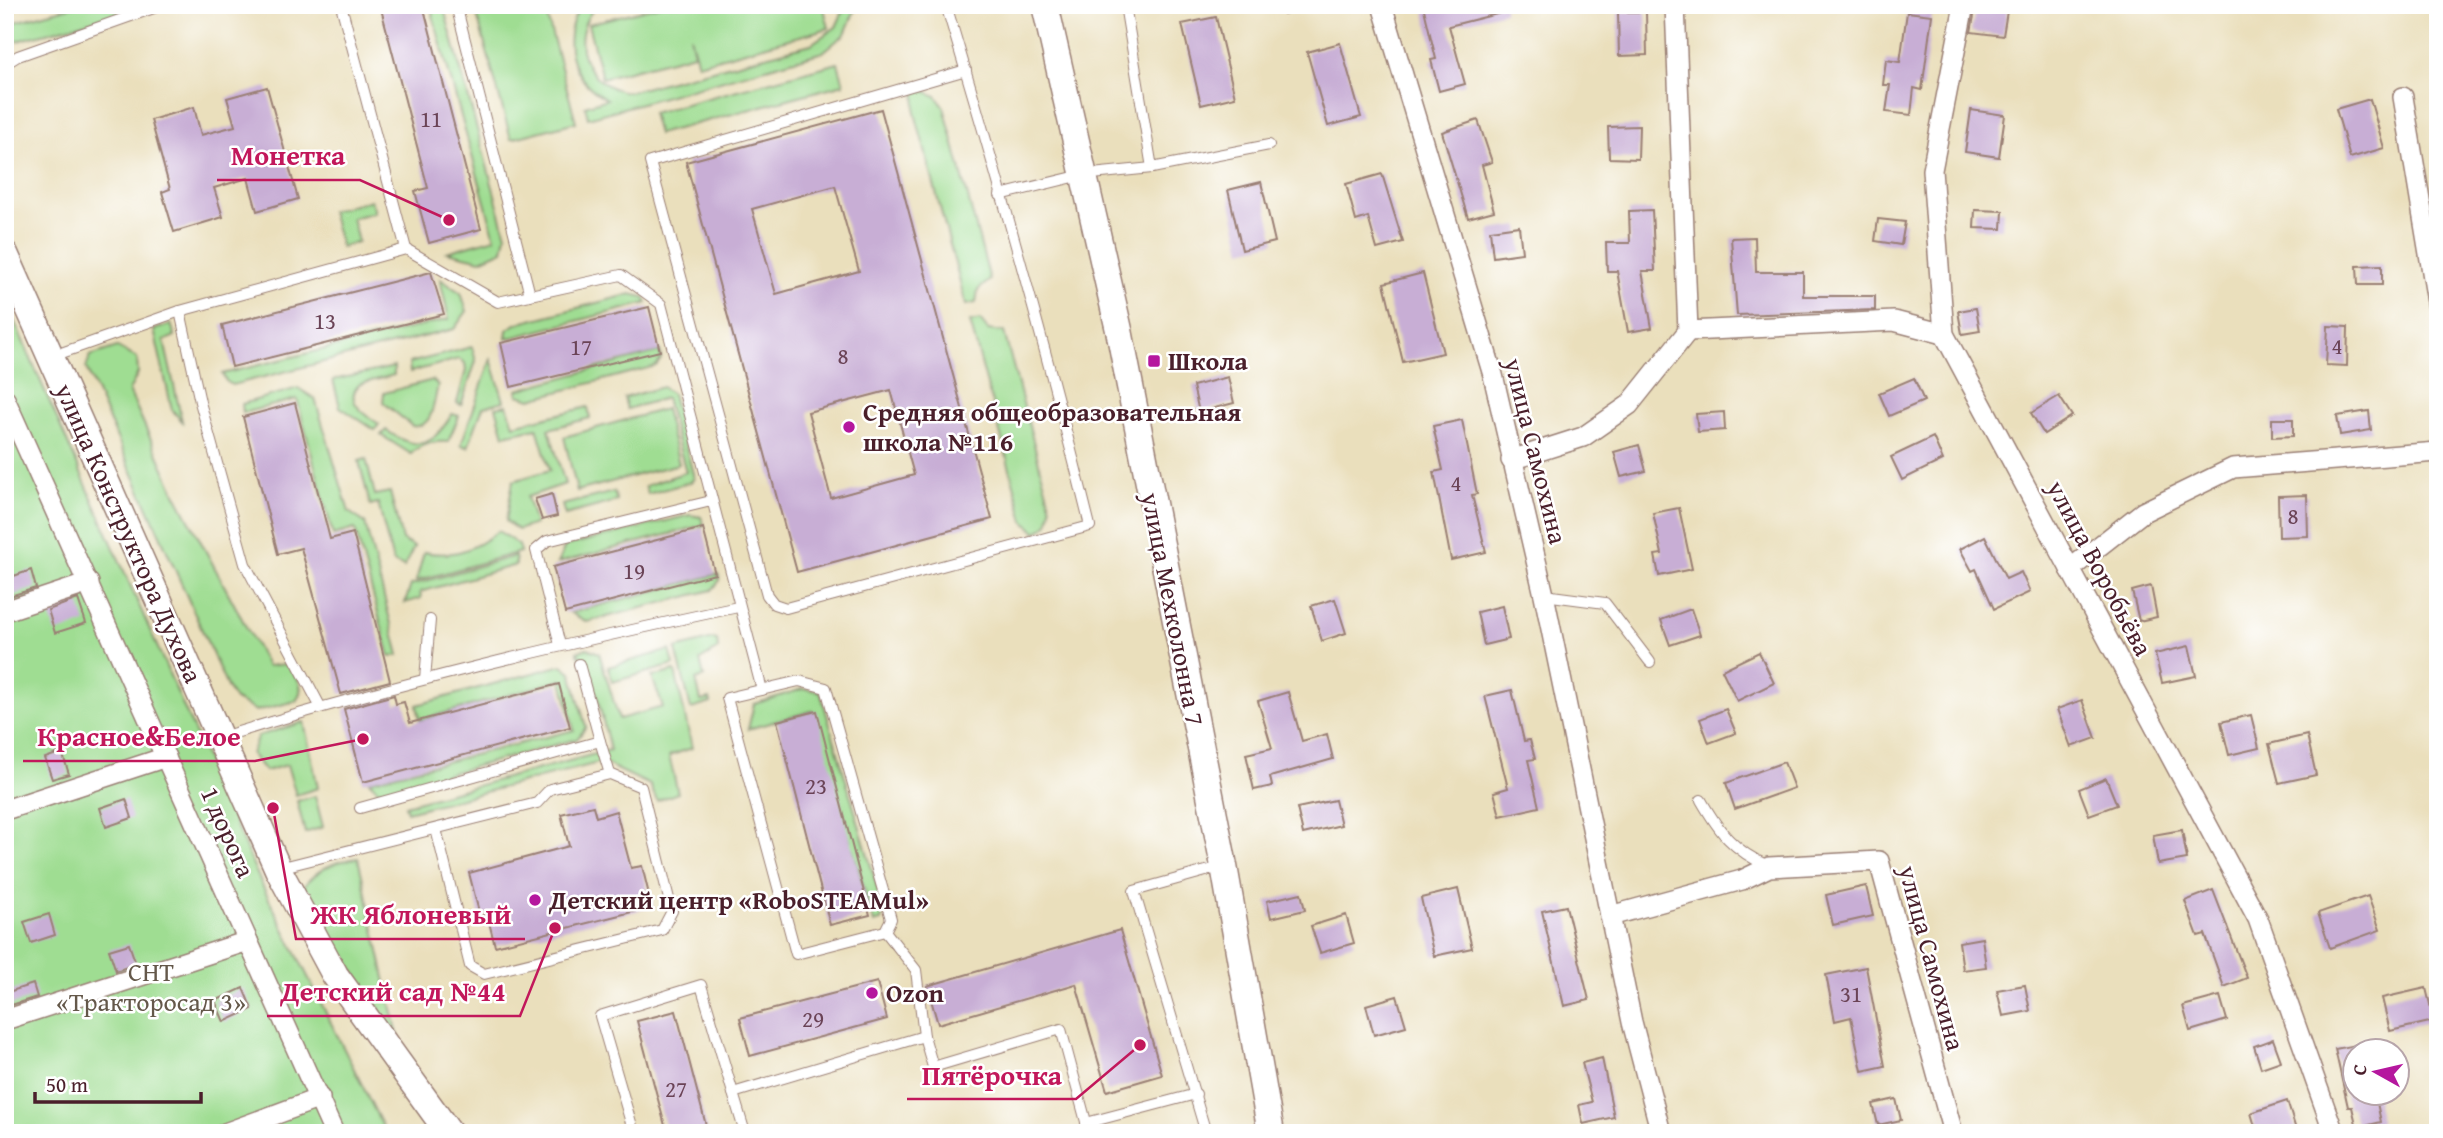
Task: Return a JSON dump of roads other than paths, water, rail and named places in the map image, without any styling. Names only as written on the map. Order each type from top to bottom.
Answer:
[{"type":"street","name":"улица Мехколонна 7","points":[[1045,5],[1119,330],[1224,866],[1271,1133]]},
{"type":"street","name":"улица Самохина","points":[[1382,5],[1493,375],[1544,595],[1632,1022],[1661,1133]]},
{"type":"street","points":[[1511,460],[1583,437],[1629,405],[1688,331],[1675,5]]},
{"type":"street","name":"улица Воробьёва","points":[[1964,5],[1932,170],[1944,334],[2258,919],[2334,1133]]},
{"type":"street","points":[[2403,97],[2438,308]]},
{"type":"street","name":"улица Конструктора Духова","points":[[5,254],[278,869],[335,975],[449,1133]]},
{"type":"street","points":[[1688,331],[1894,321],[1944,334]]},
{"type":"street","name":"1 дорога","points":[[5,399],[9,418],[89,583],[334,1133]]},
{"type":"street","points":[[2070,569],[2143,512],[2233,468],[2438,452]]},
{"type":"street","points":[[5,611],[89,583]]},
{"type":"street","points":[[5,810],[166,757]]},
{"type":"street","name":"улица Самохина","points":[[1610,916],[1742,880],[1769,867],[1879,861],[1953,1133]]},
{"type":"street","points":[[5,1020],[248,941]]},
{"type":"street","points":[[225,1133],[320,1098]]},
{"type":"lane","points":[[341,5],[407,249],[498,302],[621,275],[661,303],[738,607],[762,690]]},
{"type":"lane","points":[[456,5],[530,295]]},
{"type":"lane","points":[[946,5],[966,70],[1090,526],[786,608],[774,604],[767,595],[650,162],[966,70]]},
{"type":"lane","points":[[1125,5],[1152,168]]},
{"type":"lane","points":[[1283,9],[1297,5]]},
{"type":"lane","points":[[5,64],[18,56],[162,6]]},
{"type":"lane","points":[[1000,195],[1082,175],[1152,168],[1269,145]]},
{"type":"lane","points":[[50,357],[180,311],[407,249]]},
{"type":"lane","points":[[180,311],[200,402],[245,564],[320,706]]},
{"type":"lane","points":[[560,645],[536,550],[547,541],[711,501]]},
{"type":"lane","points":[[1544,595],[1605,603],[1650,662]]},
{"type":"lane","points":[[221,737],[320,706],[560,645],[738,607]]},
{"type":"lane","points":[[425,679],[430,620]]},
{"type":"lane","points":[[579,664],[610,774]]},
{"type":"lane","points":[[799,681],[826,688],[891,919],[885,931],[796,954],[727,698],[762,690],[799,681]]},
{"type":"lane","points":[[360,808],[600,741]]},
{"type":"lane","points":[[278,869],[537,803],[550,789],[610,774],[641,787],[672,911],[662,930],[484,974],[470,966],[436,829]]},
{"type":"lane","points":[[1701,800],[1720,834],[1748,857],[1769,867]]},
{"type":"lane","points":[[1206,1133],[1134,891],[1224,866]]},
{"type":"lane","points":[[885,931],[916,970],[924,1036],[933,1067],[1061,1029],[1088,1128],[1196,1094]]},
{"type":"lane","points":[[634,1133],[600,1016],[701,985],[745,1133]]},
{"type":"lane","points":[[733,1093],[924,1036]]},
{"type":"place","name":"Монетка","points":[[449,220]]},
{"type":"place","name":"Школа","points":[[1154,361]]},
{"type":"place","name":"Средняя общеобразовательная школа №116","points":[[849,427]]},
{"type":"place","name":"Красное&Белое","points":[[363,739]]},
{"type":"place","name":"ЖК Яблоневый","points":[[273,808]]},
{"type":"place","name":"Детский центр «RoboSTEAMul»","points":[[535,900]]},
{"type":"place","name":"Детский сад №44","points":[[555,928]]},
{"type":"place","name":"Ozon","points":[[872,993]]},
{"type":"place","name":"Пятёрочка","points":[[1140,1045]]},
{"type":"park label","name":"СНТ «Тракторосад 3»","points":[[151,987]]}]
